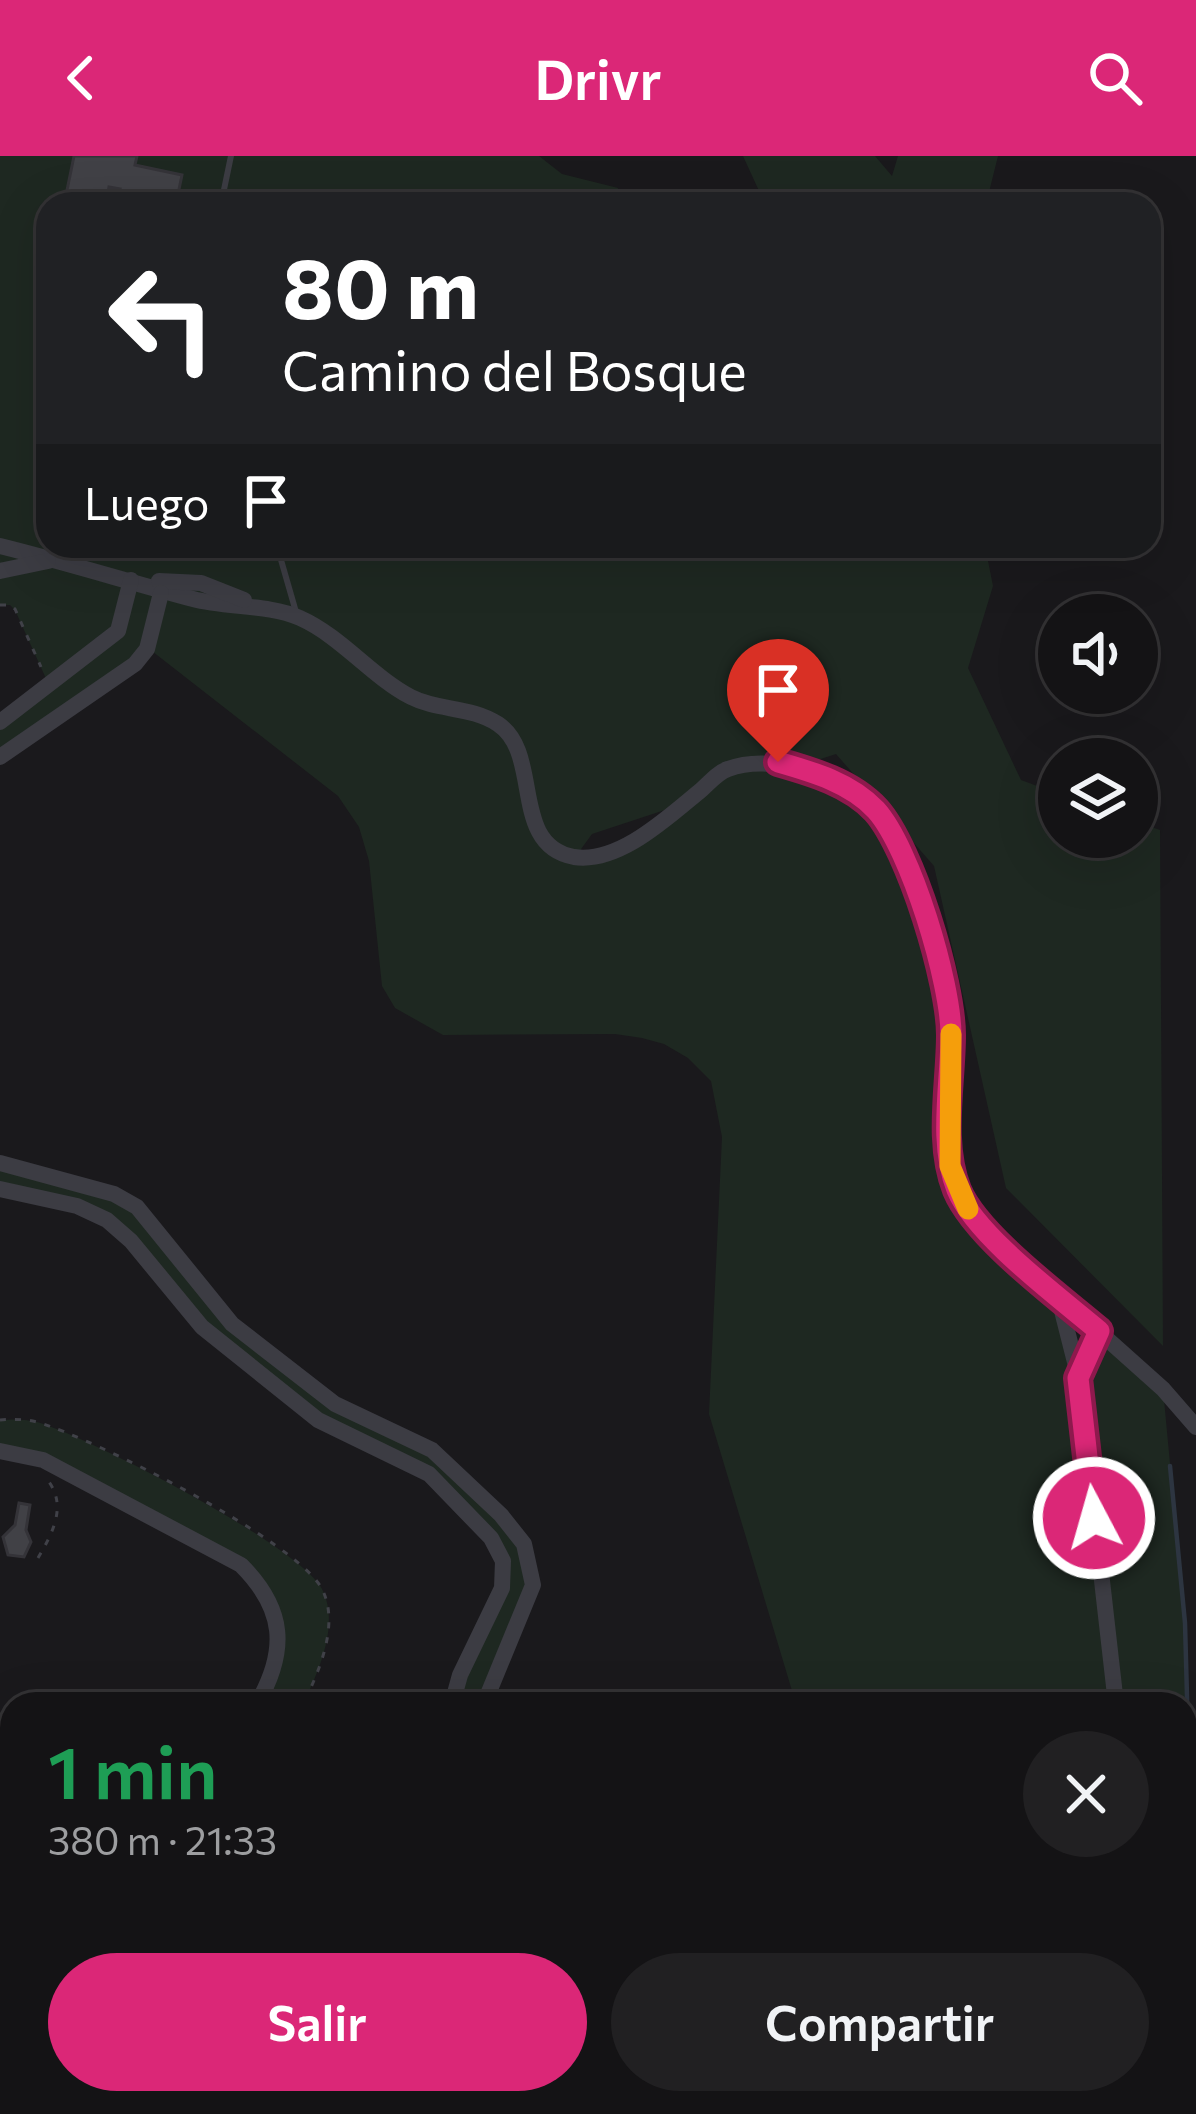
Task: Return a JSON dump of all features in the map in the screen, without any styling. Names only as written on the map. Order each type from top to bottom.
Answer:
[{"type":"street","points":[[0,546],[36,555]]},
{"type":"street","points":[[46,558],[132,580],[196,608],[288,615]]},
{"type":"street","points":[[0,571],[54,560]]},
{"type":"street","points":[[132,580],[201,583],[288,615],[415,700],[470,711],[500,725],[522,753],[531,819],[554,848],[574,857],[608,854],[662,821],[727,769],[778,762],[830,778],[876,811],[903,860],[947,988],[951,1030],[948,1127],[957,1191],[974,1220],[1163,1389],[1196,1426]]},
{"type":"street","points":[[0,722],[118,631],[132,580]]},
{"type":"street","points":[[0,757],[135,664],[148,649],[161,593]]},
{"type":"street","points":[[0,1163],[114,1194],[137,1207],[232,1324],[334,1404],[432,1450],[500,1514],[524,1544],[533,1585],[489,1692]]},
{"type":"street","points":[[26,1195],[32,1172]]},
{"type":"street","points":[[0,1190],[77,1206],[107,1220],[131,1240],[202,1327],[318,1420],[428,1474],[491,1538],[503,1561],[502,1588],[455,1692]]},
{"type":"street","points":[[1059,1298],[1078,1378],[1115,1692]]},
{"type":"street","points":[[1078,1378],[1099,1331]]},
{"type":"street","points":[[0,1451],[44,1460],[241,1565],[261,1584],[274,1610],[277,1659],[262,1692]]},
{"type":"lane","points":[[224,192],[231,156]]},
{"type":"lane","points":[[279,558],[288,615]]},
{"type":"path","points":[[0,605],[15,610],[50,685]]},
{"type":"path","points":[[38,1558],[56,1520],[56,1491],[47,1479]]},
{"type":"shaded area","points":[[0,156],[539,156],[562,174],[618,188],[618,192],[36,192],[36,558],[987,558],[993,586],[968,668],[1021,780],[1038,786],[1038,858],[1158,858],[1160,830],[1163,1346],[1006,1188],[934,866],[836,754],[796,767],[876,811],[903,860],[947,987],[957,1191],[1059,1298],[1078,1376],[1099,1331],[1163,1389],[1187,1692],[792,1692],[709,1414],[722,1137],[711,1081],[688,1058],[642,1038],[443,1035],[395,1008],[382,986],[369,861],[359,827],[338,796],[148,648],[0,756],[0,723],[117,629],[48,683],[15,610],[0,605]],"holes":[[[680,805],[608,854],[576,856],[592,834]]]},
{"type":"shaded area","points":[[743,156],[875,156],[892,176],[898,156],[998,156],[989,192],[760,192]]},
{"type":"shaded area","points":[[0,1165],[137,1207],[197,1284],[315,1391],[451,1465],[532,1565],[488,1692],[457,1692],[501,1588],[503,1561],[449,1494],[347,1432],[202,1327],[107,1220],[0,1189]]},
{"type":"shaded area","points":[[0,1420],[37,1422],[63,1432],[191,1495],[306,1570],[322,1589],[329,1617],[321,1662],[308,1692],[262,1692],[277,1659],[261,1584],[44,1460],[0,1451]]},
{"type":"building","points":[[74,156],[137,156],[135,165],[182,175],[178,192],[119,192],[109,187],[108,192],[67,192]]},
{"type":"building","points":[[19,1503],[30,1505],[26,1530],[31,1542],[24,1557],[8,1555],[3,1537],[15,1525]]},
{"type":"waterway","points":[[1170,1466],[1187,1692]]},
{"type":"slow traffic","points":[[951,1034],[950,1166],[968,1209]]},
{"type":"route","points":[[778,762],[830,778],[876,811],[903,860],[947,988],[951,1030],[948,1127],[957,1191],[974,1220],[1099,1331],[1078,1378],[1094,1518]]}]
